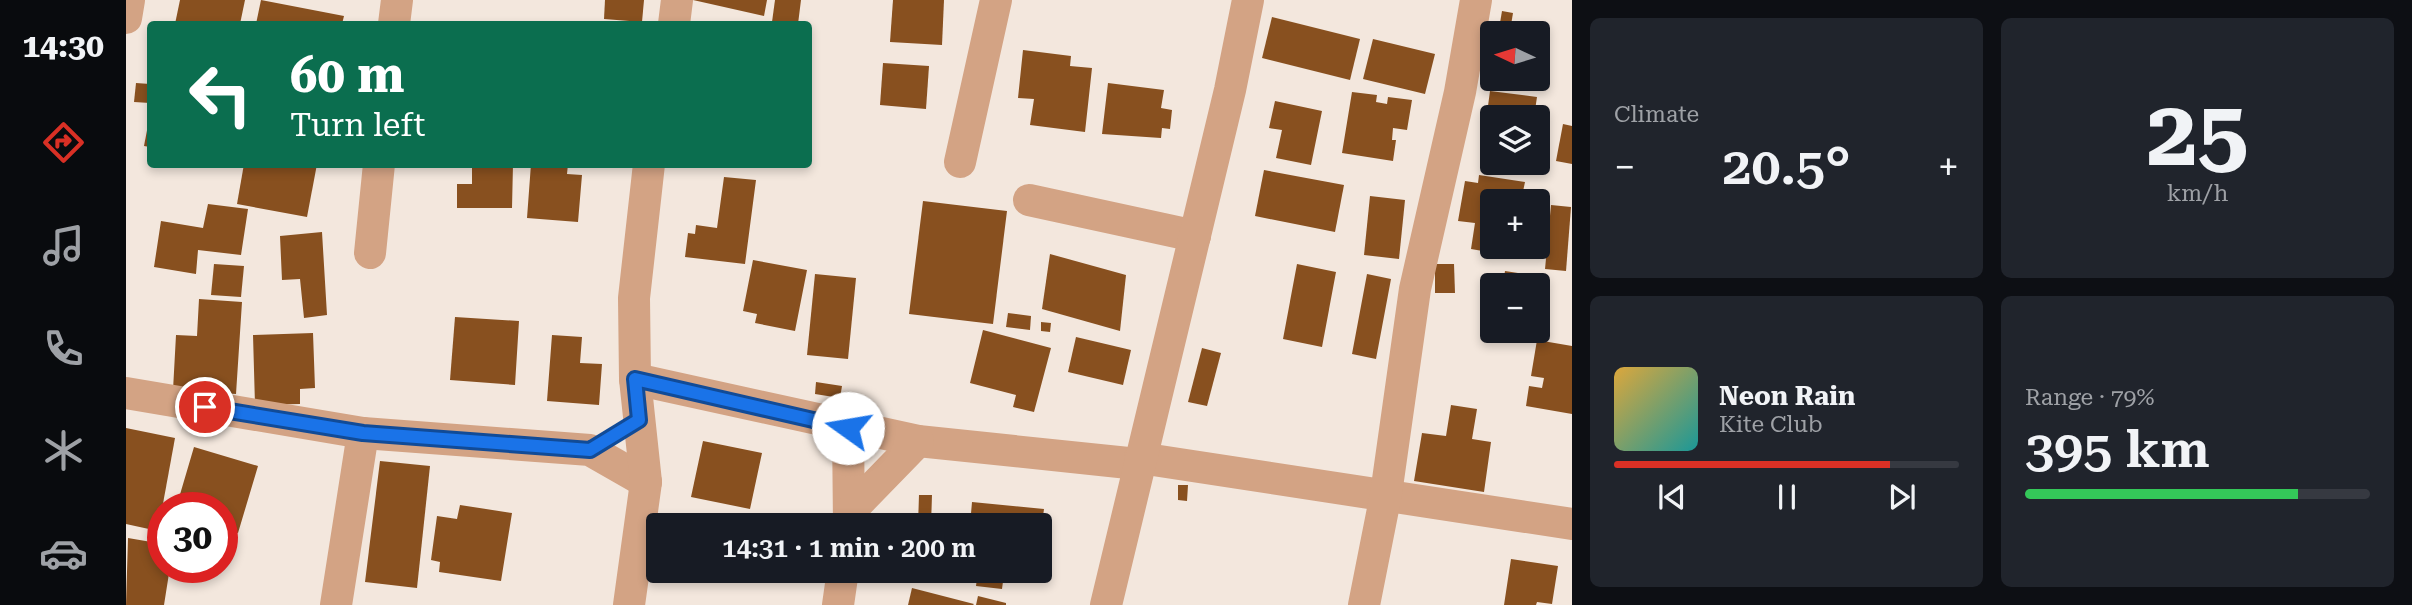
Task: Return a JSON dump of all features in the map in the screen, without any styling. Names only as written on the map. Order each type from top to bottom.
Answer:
[{"type":"street","points":[[126,18],[130,0]]},
{"type":"street","points":[[394,21],[397,0]]},
{"type":"street","points":[[674,21],[677,0]]},
{"type":"street","points":[[960,162],[996,0]]},
{"type":"street","points":[[1107,605],[1139,461],[1157,404],[1230,90],[1248,0]]},
{"type":"street","points":[[1364,605],[1386,494],[1415,289],[1460,92],[1476,0]]},
{"type":"street","points":[[370,253],[379,168]]},
{"type":"street","points":[[629,605],[646,482],[635,379],[634,298],[649,168]]},
{"type":"street","points":[[1029,200],[1195,236]]},
{"type":"street","points":[[635,379],[848,428],[918,441],[1139,461],[1386,494],[1572,524]]},
{"type":"street","points":[[126,393],[363,433],[590,450],[646,482]]},
{"type":"street","points":[[590,450],[639,420]]},
{"type":"street","points":[[848,428],[850,513]]},
{"type":"street","points":[[336,605],[363,433]]},
{"type":"street","points":[[854,513],[918,441]]},
{"type":"street","points":[[838,605],[841,583]]},
{"type":"building","points":[[180,0],[245,0],[241,21],[176,21]]},
{"type":"building","points":[[261,0],[344,16],[343,21],[257,21]]},
{"type":"building","points":[[605,0],[644,0],[642,21],[604,19]]},
{"type":"building","points":[[693,0],[767,0],[764,16]]},
{"type":"building","points":[[775,0],[801,0],[798,21],[772,21]]},
{"type":"building","points":[[893,0],[944,0],[942,45],[890,42]]},
{"type":"building","points":[[1502,11],[1513,13],[1512,21],[1500,21]]},
{"type":"building","points":[[1272,17],[1360,39],[1350,80],[1262,58]]},
{"type":"building","points":[[1373,39],[1435,54],[1425,94],[1363,79]]},
{"type":"building","points":[[1023,50],[1071,56],[1070,66],[1092,68],[1085,132],[1030,125],[1034,99],[1018,98]]},
{"type":"building","points":[[883,63],[929,66],[926,109],[880,105]]},
{"type":"building","points":[[136,83],[147,84],[147,103],[134,102]]},
{"type":"building","points":[[1108,83],[1164,90],[1161,108],[1172,110],[1170,129],[1162,128],[1161,138],[1102,134]]},
{"type":"building","points":[[1490,91],[1537,97],[1536,105],[1488,105]]},
{"type":"building","points":[[1352,92],[1377,95],[1376,102],[1387,104],[1388,97],[1412,100],[1407,130],[1393,128],[1392,140],[1396,140],[1393,161],[1342,153]]},
{"type":"building","points":[[1275,101],[1322,111],[1311,165],[1276,158],[1282,130],[1269,128]]},
{"type":"building","points":[[1563,124],[1572,126],[1572,164],[1556,161]]},
{"type":"building","points":[[243,168],[316,168],[307,217],[237,204]]},
{"type":"building","points":[[472,168],[513,168],[512,208],[457,208],[457,184],[472,184]]},
{"type":"building","points":[[531,168],[568,168],[567,174],[582,175],[578,222],[527,218]]},
{"type":"building","points":[[1264,170],[1344,185],[1335,232],[1255,216]]},
{"type":"building","points":[[1479,175],[1525,182],[1524,189],[1480,189],[1480,251],[1471,249],[1475,223],[1458,221],[1465,181],[1478,183]]},
{"type":"building","points":[[724,177],[756,180],[745,264],[685,257],[688,233],[695,234],[696,225],[717,228]]},
{"type":"building","points":[[1370,196],[1405,200],[1399,259],[1364,255]]},
{"type":"building","points":[[923,201],[1007,211],[993,324],[909,314]]},
{"type":"building","points":[[208,204],[248,209],[241,255],[198,250],[196,274],[154,267],[161,221],[203,228]]},
{"type":"building","points":[[1551,205],[1571,207],[1566,271],[1545,269],[1546,259],[1550,259]]},
{"type":"building","points":[[322,232],[327,315],[304,318],[300,279],[282,280],[280,236]]},
{"type":"building","points":[[1050,254],[1126,275],[1120,331],[1042,309]]},
{"type":"building","points":[[753,260],[807,270],[795,331],[755,323],[757,314],[743,311]]},
{"type":"building","points":[[214,264],[244,266],[241,297],[211,295]]},
{"type":"building","points":[[1297,264],[1336,272],[1322,347],[1283,339]]},
{"type":"building","points":[[1435,264],[1454,264],[1455,293],[1435,293]]},
{"type":"building","points":[[815,274],[856,278],[848,359],[807,355]]},
{"type":"building","points":[[1367,274],[1391,279],[1376,359],[1352,354]]},
{"type":"building","points":[[199,299],[242,302],[236,394],[173,390],[176,335],[197,336]]},
{"type":"building","points":[[1008,313],[1031,316],[1030,330],[1006,327]]},
{"type":"building","points":[[455,317],[519,321],[515,385],[450,380]]},
{"type":"building","points":[[1041,322],[1051,323],[1050,332],[1041,331]]},
{"type":"building","points":[[983,330],[1051,348],[1034,412],[1013,407],[1016,395],[970,383]]},
{"type":"building","points":[[313,333],[315,388],[300,389],[300,404],[255,405],[253,335]]},
{"type":"building","points":[[552,335],[582,337],[580,363],[602,364],[599,405],[547,401]]},
{"type":"building","points":[[1076,337],[1131,350],[1123,385],[1068,372]]},
{"type":"building","points":[[1536,343],[1572,346],[1572,414],[1526,406],[1529,386],[1542,388],[1544,378],[1531,376]]},
{"type":"building","points":[[1202,348],[1221,353],[1207,406],[1188,402]]},
{"type":"building","points":[[816,382],[842,386],[840,398],[815,394]]},
{"type":"building","points":[[1451,405],[1477,409],[1472,439],[1491,442],[1484,492],[1414,481],[1422,433],[1446,436]]},
{"type":"building","points":[[126,428],[175,438],[165,492],[147,492],[147,529],[126,524]]},
{"type":"building","points":[[703,441],[762,453],[750,509],[691,497]]},
{"type":"building","points":[[194,447],[258,466],[238,533],[238,492],[181,492]]},
{"type":"building","points":[[380,461],[430,466],[417,588],[365,582]]},
{"type":"building","points":[[1178,485],[1188,485],[1187,501],[1178,500]]},
{"type":"building","points":[[919,495],[932,495],[931,513],[918,513]]},
{"type":"building","points":[[972,502],[1044,509],[1043,513],[971,513]]},
{"type":"building","points":[[460,505],[512,513],[501,581],[439,572],[440,562],[431,560],[437,516],[457,519]]},
{"type":"building","points":[[128,538],[147,541],[147,583],[167,583],[164,605],[126,605]]},
{"type":"building","points":[[1511,559],[1558,566],[1552,604],[1537,602],[1536,605],[1504,605]]},
{"type":"building","points":[[976,583],[1003,583],[1002,589],[976,586]]},
{"type":"building","points":[[912,588],[974,604],[908,605]]},
{"type":"building","points":[[978,596],[1006,603],[1006,605],[976,605]]},
{"type":"route","points":[[205,407],[363,433],[590,450],[639,420],[635,379],[848,428]]}]
